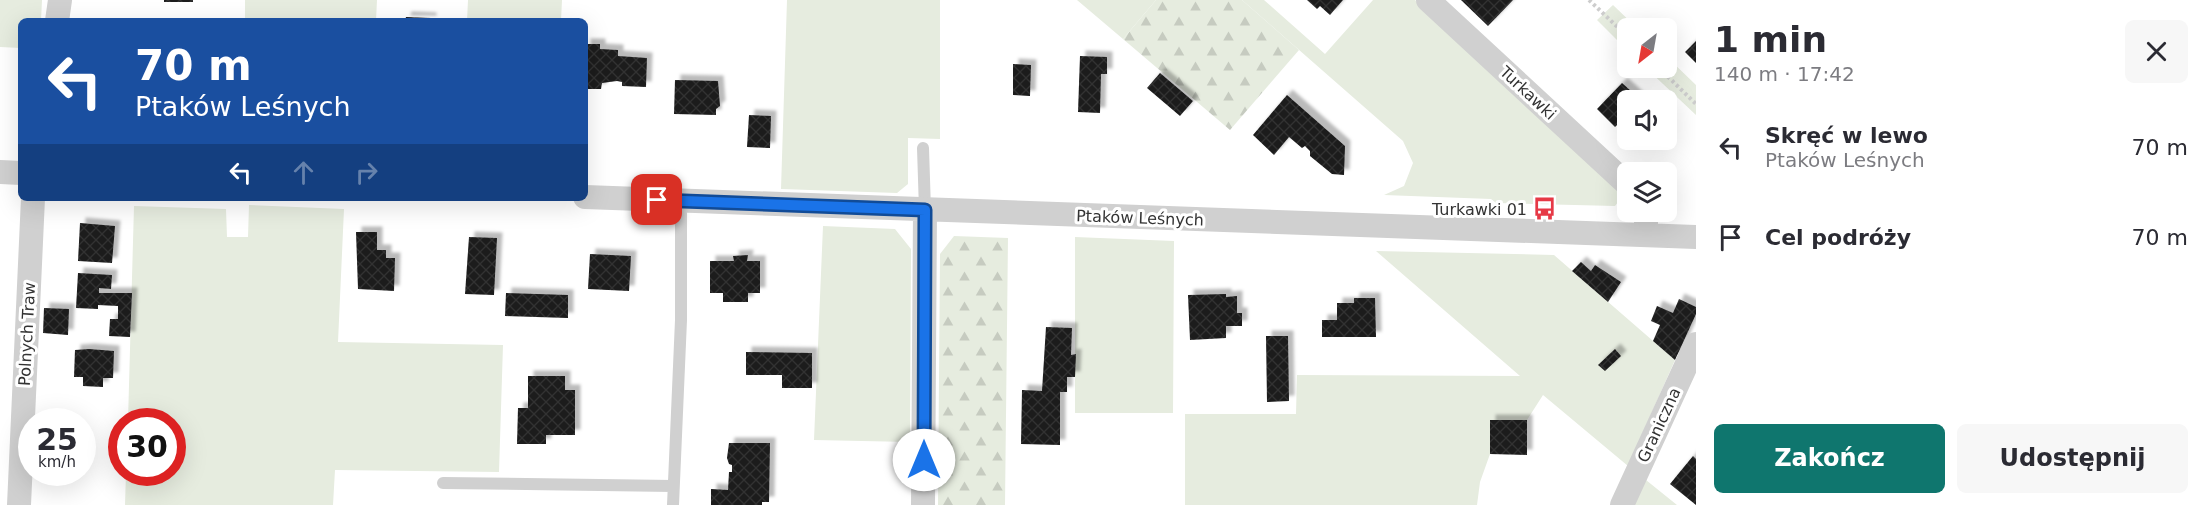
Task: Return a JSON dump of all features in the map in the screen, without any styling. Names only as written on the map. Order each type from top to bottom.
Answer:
[{"type":"street","points":[[57,18],[60,0]]},
{"type":"street","name":"Turkawki","points":[[1428,0],[1617,175]]},
{"type":"street","points":[[0,172],[18,173]]},
{"type":"street","name":"Ptaków Leśnych","points":[[588,197],[1696,237]]},
{"type":"street","name":"Polnych Traw","points":[[19,505],[33,201]]},
{"type":"street","points":[[923,505],[925,210]]},
{"type":"street","points":[[1646,222],[1646,235]]},
{"type":"street","name":"Graniczna","points":[[1622,505],[1696,344]]},
{"type":"lane","points":[[923,148],[925,210]]},
{"type":"lane","points":[[673,505],[681,331],[681,201]]},
{"type":"lane","points":[[443,483],[673,486]]},
{"type":"path","points":[[1589,0],[1617,27]]},
{"type":"path","points":[[1669,78],[1696,104]]},
{"type":"green space","points":[[0,0],[42,0],[41,18],[18,18],[18,48],[0,47]]},
{"type":"green space","points":[[245,0],[377,0],[376,18],[245,18]]},
{"type":"green space","points":[[468,0],[562,0],[561,18],[467,18]]},
{"type":"green space","points":[[787,0],[940,0],[940,139],[908,138],[908,184],[897,193],[781,189]]},
{"type":"green space","points":[[1077,0],[1156,0],[1123,39]]},
{"type":"green space","points":[[1156,0],[1242,0],[1299,50],[1230,130],[1123,39]]},
{"type":"green space","points":[[1242,0],[1264,0],[1325,54],[1373,0],[1415,0],[1617,188],[1617,203],[1615,206],[1496,203],[1491,199],[1384,195],[1404,186],[1413,163],[1403,141]]},
{"type":"green space","points":[[1613,5],[1627,18],[1617,18],[1617,40],[1597,20]]},
{"type":"green space","points":[[1677,67],[1696,85],[1696,115],[1677,97],[1677,90],[1669,90],[1657,78],[1677,78]]},
{"type":"green space","points":[[249,205],[344,209],[338,342],[503,345],[499,472],[335,470],[333,505],[125,505],[126,486],[186,486],[186,408],[128,408],[134,206],[226,209],[227,237],[248,237]]},
{"type":"green space","points":[[823,226],[895,229],[911,249],[910,442],[814,440]]},
{"type":"green space","points":[[954,236],[1008,238],[1005,505],[938,505],[940,254]]},
{"type":"green space","points":[[1075,237],[1174,241],[1173,413],[1075,413]]},
{"type":"green space","points":[[1376,251],[1554,255],[1675,360],[1628,466],[1543,395],[1527,420],[1490,420],[1490,454],[1480,482],[1477,505],[1185,505],[1185,414],[1296,414],[1297,375],[1520,376]]},
{"type":"green space","points":[[1646,480],[1677,505],[1634,505]]},
{"type":"building","points":[[164,0],[193,0],[193,2],[164,2]]},
{"type":"building","points":[[1307,0],[1343,0],[1330,15],[1320,6],[1317,9]]},
{"type":"building","points":[[1461,0],[1513,0],[1488,26]]},
{"type":"building","points":[[1696,41],[1696,63],[1685,52]]},
{"type":"building","points":[[588,44],[600,44],[600,49],[618,50],[618,56],[647,58],[646,87],[622,86],[622,82],[617,81],[602,83],[601,89],[588,89]]},
{"type":"building","points":[[1080,56],[1107,57],[1107,74],[1101,74],[1100,113],[1078,112]]},
{"type":"building","points":[[1013,64],[1031,65],[1030,96],[1013,95]]},
{"type":"building","points":[[1160,73],[1193,101],[1180,116],[1147,88]]},
{"type":"building","points":[[675,80],[718,81],[720,106],[716,109],[716,115],[674,114]]},
{"type":"building","points":[[1622,83],[1630,90],[1617,90],[1617,125],[1615,127],[1597,109]]},
{"type":"building","points":[[1287,95],[1345,146],[1344,175],[1332,174],[1310,156],[1310,151],[1305,146],[1302,148],[1289,137],[1274,155],[1253,135]]},
{"type":"building","points":[[749,115],[771,116],[770,148],[747,147]]},
{"type":"building","points":[[80,223],[115,226],[112,263],[78,261]]},
{"type":"building","points":[[356,232],[377,232],[377,250],[386,250],[386,258],[395,258],[394,291],[358,289]]},
{"type":"building","points":[[469,237],[497,238],[494,295],[465,294]]},
{"type":"building","points":[[590,254],[631,256],[629,291],[588,289]]},
{"type":"building","points":[[748,255],[747,261],[760,261],[760,293],[748,293],[748,302],[723,302],[723,293],[710,293],[710,261],[734,261],[733,256]]},
{"type":"building","points":[[1581,262],[1591,271],[1595,265],[1621,282],[1608,302],[1572,271]]},
{"type":"building","points":[[78,273],[112,275],[111,289],[99,288],[99,293],[132,293],[130,337],[109,336],[110,319],[118,319],[118,306],[98,305],[98,309],[76,308]]},
{"type":"building","points":[[506,293],[568,295],[568,318],[505,316]]},
{"type":"building","points":[[1226,294],[1226,297],[1237,296],[1237,313],[1242,313],[1242,326],[1226,326],[1226,338],[1190,340],[1188,295]]},
{"type":"building","points":[[1354,298],[1375,298],[1376,337],[1322,337],[1322,320],[1337,320],[1337,303],[1354,303]]},
{"type":"building","points":[[1679,299],[1696,307],[1696,314],[1675,360],[1653,341],[1660,325],[1651,321],[1657,306],[1673,313]]},
{"type":"building","points":[[44,308],[69,309],[68,335],[43,333]]},
{"type":"building","points":[[1046,327],[1072,328],[1071,355],[1076,354],[1075,377],[1067,377],[1067,392],[1060,392],[1060,445],[1021,444],[1022,390],[1042,391]]},
{"type":"building","points":[[1266,336],[1288,336],[1289,401],[1267,402]]},
{"type":"building","points":[[1615,349],[1621,356],[1605,371],[1598,365]]},
{"type":"building","points":[[75,350],[114,351],[113,378],[103,378],[103,387],[83,386],[83,377],[74,377]]},
{"type":"building","points":[[746,352],[812,353],[812,388],[782,388],[782,375],[746,375]]},
{"type":"building","points":[[528,376],[565,376],[565,390],[575,390],[575,435],[546,435],[546,444],[517,444],[518,408],[528,408]]},
{"type":"building","points":[[1490,420],[1527,420],[1527,455],[1490,454]]},
{"type":"building","points":[[729,443],[770,443],[769,502],[762,502],[762,505],[711,505],[711,489],[728,490],[729,472],[732,472],[732,465],[729,464],[727,458]]},
{"type":"building","points":[[1693,456],[1696,459],[1696,505],[1670,484]]},
{"type":"place","name":"Turkawki 01","points":[[1545,209]]},
{"type":"route","points":[[657,200],[925,210],[924,460]]}]
